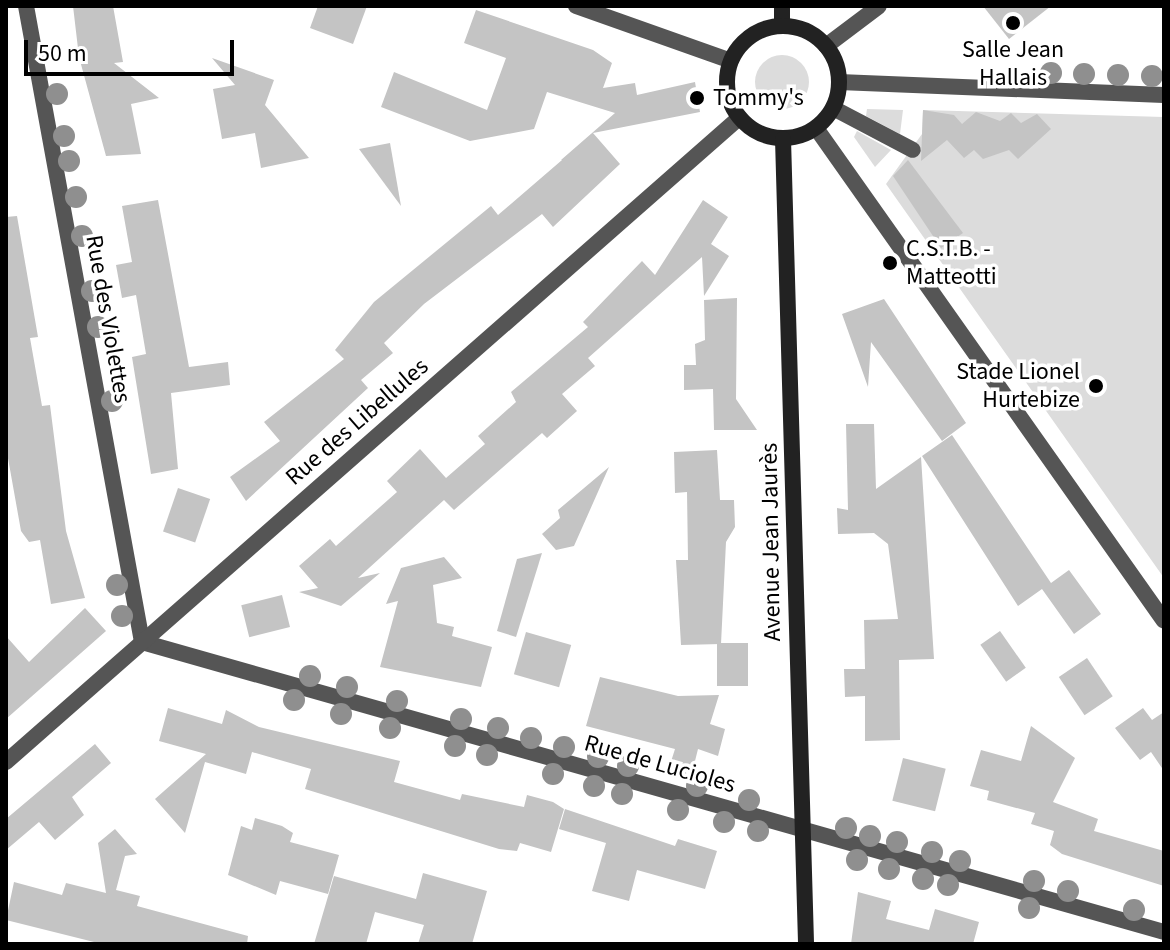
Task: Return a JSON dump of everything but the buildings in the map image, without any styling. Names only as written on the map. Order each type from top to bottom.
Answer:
[{"type":"main road","points":[[782,6],[782,26]]},
{"type":"main road","points":[[782,26],[826,46],[839,82],[833,108],[816,128],[783,139],[739,118],[727,91],[731,61],[751,36],[782,26]]},
{"type":"main road","name":"Avenue Jean Jaurès","points":[[783,139],[806,944]]},
{"type":"street","name":"Rue des Violettes","points":[[26,6],[142,642]]},
{"type":"street","points":[[576,6],[731,61]]},
{"type":"street","points":[[826,46],[879,6]]},
{"type":"street","points":[[839,82],[1164,95]]},
{"type":"street","points":[[833,108],[913,150]]},
{"type":"street","name":"Rue des Libellules","points":[[6,762],[739,118]]},
{"type":"street","points":[[816,128],[1164,621]]},
{"type":"street","name":"Rue de Lucioles","points":[[142,642],[1164,932]]},
{"type":"shaded area","points":[[782,55],[801,63],[809,82],[801,101],[782,109],[763,101],[755,82],[763,63]]},
{"type":"shaded area","points":[[867,109],[903,110],[900,134],[866,116]]},
{"type":"shaded area","name":"Stade Lionel Hurtebize","points":[[923,110],[1164,117],[1164,578],[886,184],[922,134]]},
{"type":"shaded area","points":[[857,131],[891,150],[875,167],[854,137]]},
{"type":"place","name":"Salle Jean Hallais","points":[[1013,23]]},
{"type":"place","name":"Tommy's","points":[[697,98]]},
{"type":"place","name":"C.S.T.B. - Matteotti","points":[[890,263]]},
{"type":"place","name":"Stade Lionel Hurtebize","points":[[1096,386]]}]
